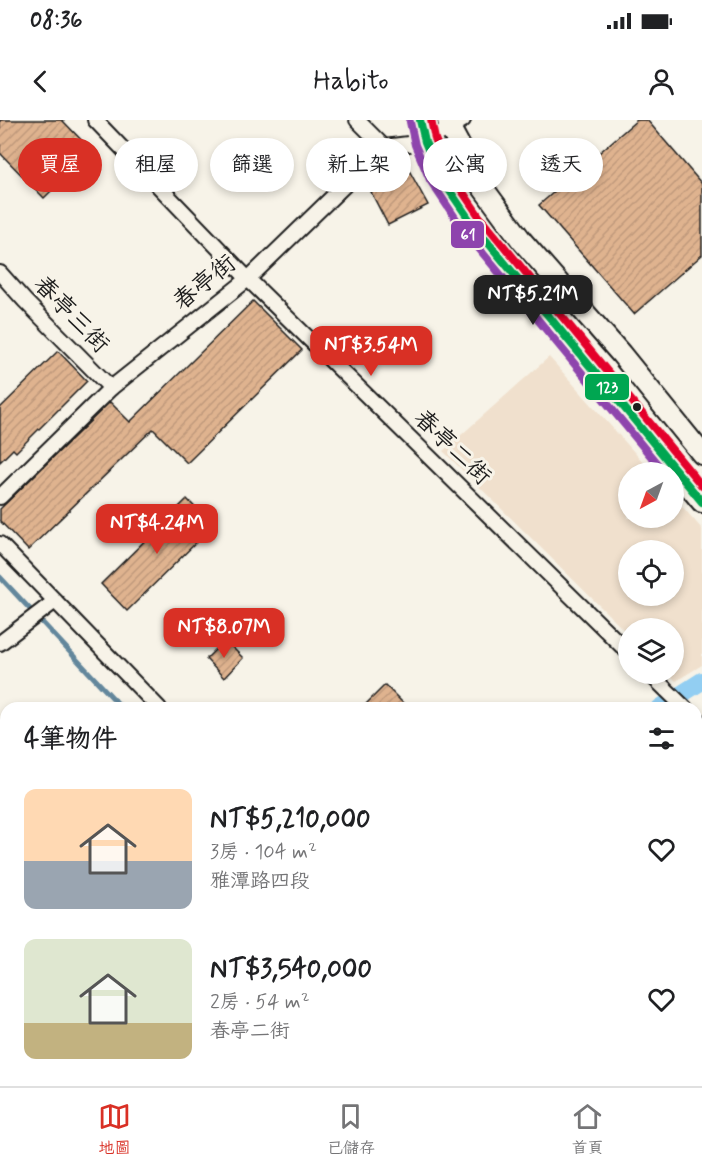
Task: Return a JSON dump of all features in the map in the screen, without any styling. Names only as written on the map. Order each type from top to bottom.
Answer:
[{"type":"street","name":"春亭二街","points":[[94,120],[248,279],[618,642]]},
{"type":"street","points":[[357,120],[375,138]]},
{"type":"street","points":[[420,120],[424,138]]},
{"type":"street","points":[[431,138],[454,122],[480,184],[522,241],[621,354],[702,454]]},
{"type":"street","name":"春亭街","points":[[0,497],[111,387],[248,279],[338,192]]},
{"type":"street","points":[[451,192],[471,222],[702,502]]},
{"type":"street","name":"春亭三街","points":[[0,273],[25,302],[111,387]]},
{"type":"street","points":[[599,376],[621,354]]},
{"type":"street","points":[[0,544],[153,702]]},
{"type":"street","points":[[0,643],[55,601]]},
{"type":"street","points":[[660,684],[679,702]]},
{"type":"shaded area","points":[[549,357],[643,462],[618,462],[618,528],[684,528],[684,508],[702,529],[702,665],[684,676],[684,618],[618,618],[618,624],[443,451]]},
{"type":"building","points":[[0,120],[62,120],[79,138],[18,138],[18,171],[0,153]]},
{"type":"building","points":[[637,120],[647,120],[702,184],[702,255],[634,314],[539,205],[554,192],[603,192],[603,149]]},
{"type":"building","points":[[411,174],[428,205],[388,225],[371,192],[411,192]]},
{"type":"building","points":[[38,192],[50,192],[44,198]]},
{"type":"building","points":[[253,301],[302,350],[187,463],[153,429],[28,550],[0,521],[0,509],[110,402],[130,422]]},
{"type":"building","points":[[58,351],[87,381],[16,452],[13,449],[0,462],[0,408]]},
{"type":"building","points":[[187,499],[213,526],[127,611],[101,584]]},
{"type":"building","points":[[225,640],[243,658],[224,678],[206,659]]},
{"type":"building","points":[[385,685],[402,702],[368,702]]},
{"type":"waterway","points":[[0,577],[116,702]]},
{"type":"waterway","points":[[669,702],[702,681]]},
{"type":"transit line","name":"123","points":[[420,120],[425,142],[439,175],[471,222],[702,502]]},
{"type":"transit line","points":[[431,120],[435,139],[448,170],[479,216],[702,486]]},
{"type":"transit line","name":"61","points":[[410,122],[415,145],[430,180],[462,228],[656,462]]}]
